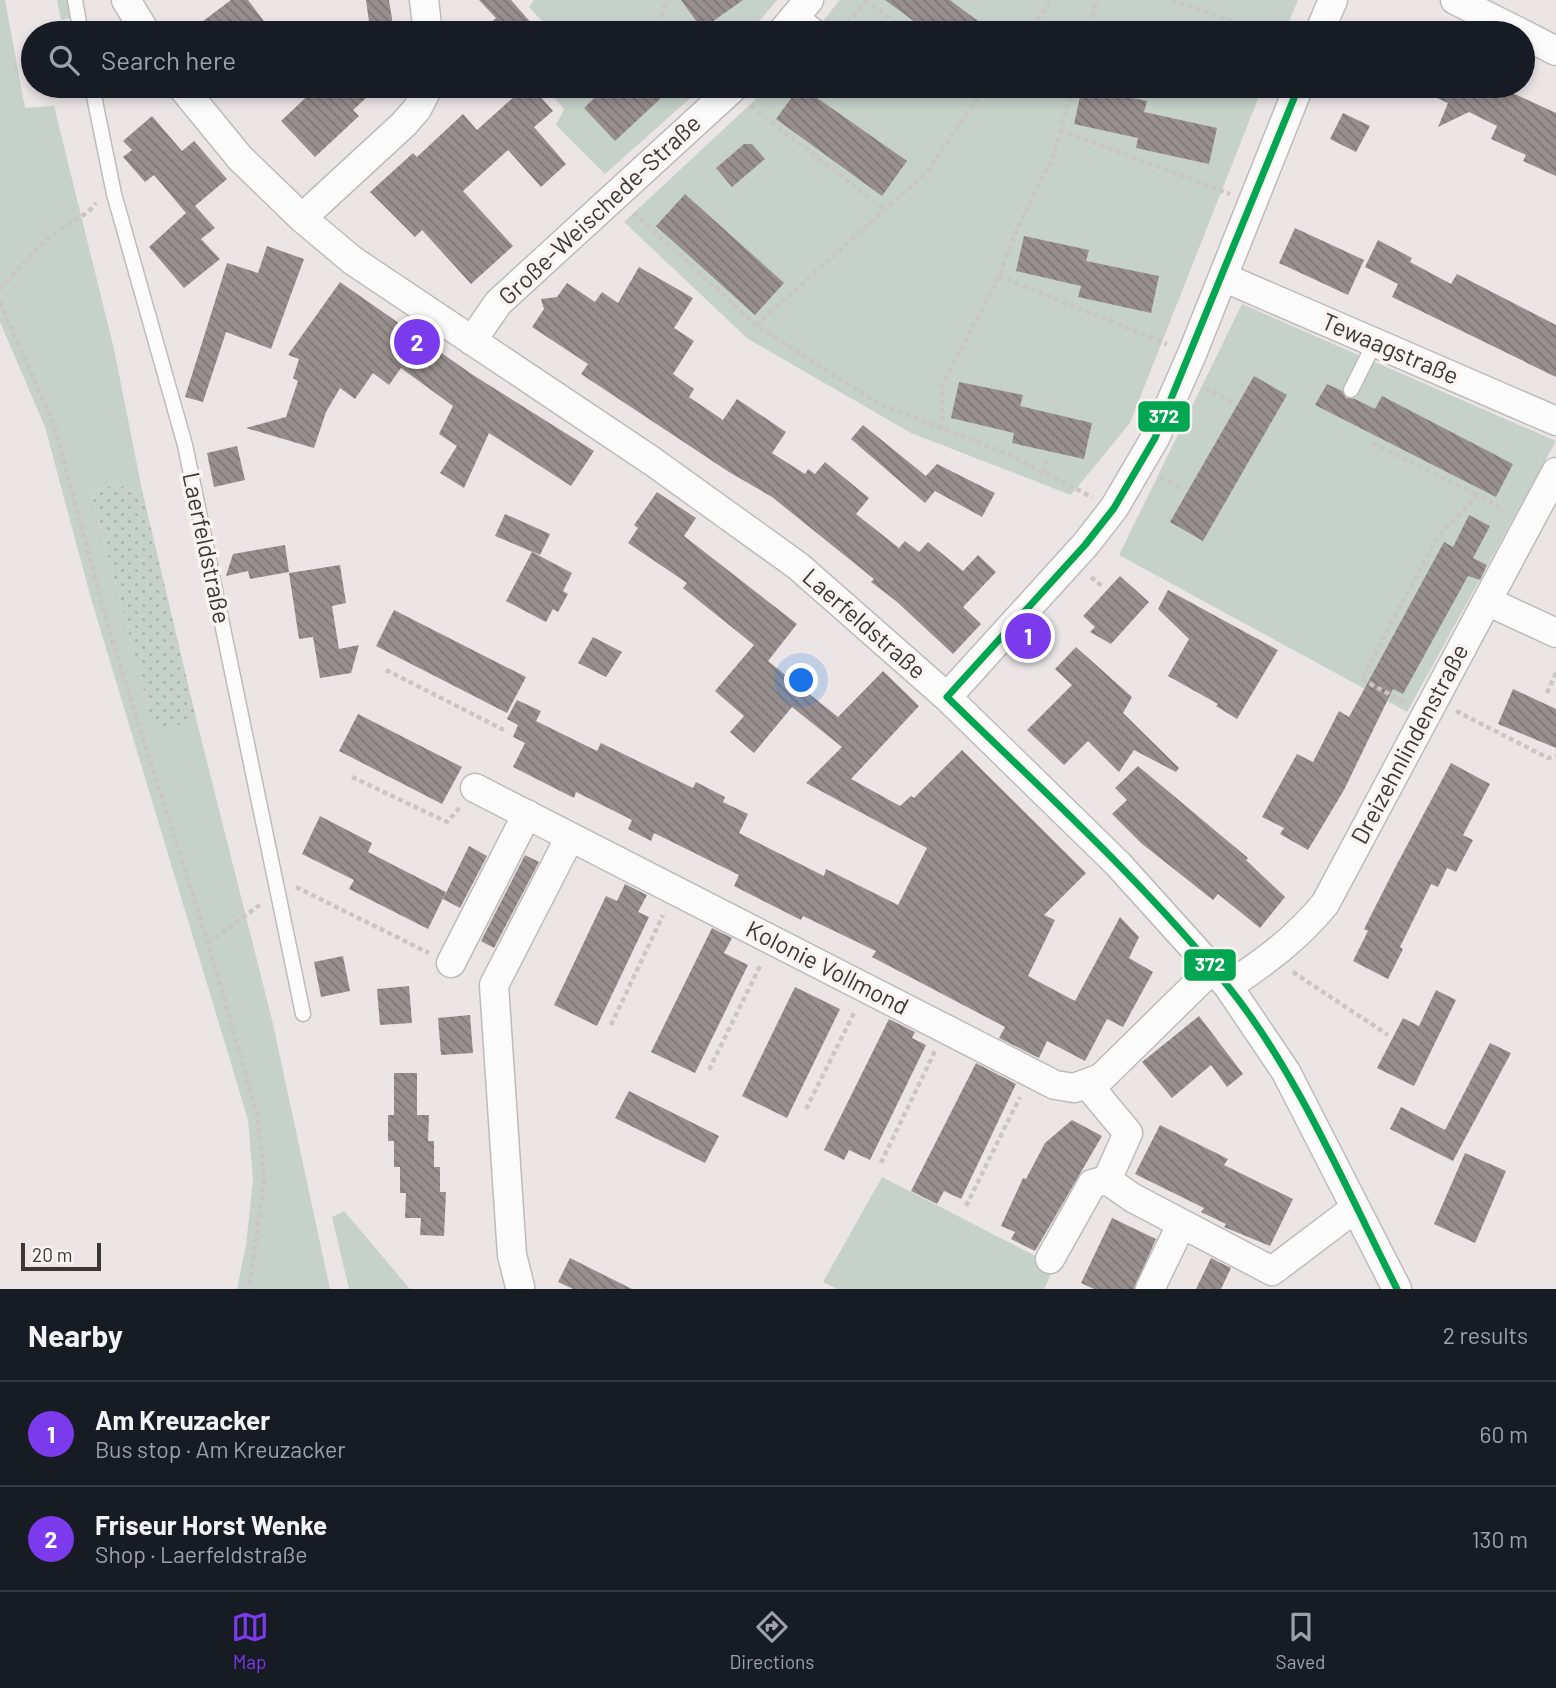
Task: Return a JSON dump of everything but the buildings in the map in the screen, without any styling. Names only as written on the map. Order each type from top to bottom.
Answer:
[{"type":"street","points":[[126,0],[139,21]]},
{"type":"street","points":[[424,0],[427,21]]},
{"type":"street","points":[[1324,21],[1332,0]]},
{"type":"street","points":[[1455,0],[1496,21]]},
{"type":"street","points":[[1535,40],[1556,51]]},
{"type":"street","name":"Laerfeldstraße","points":[[191,98],[240,159],[302,218],[352,260],[695,491],[799,566],[947,697],[1118,864],[1220,978],[1286,1072],[1397,1289]]},
{"type":"street","points":[[302,218],[404,124],[423,98]]},
{"type":"street","name":"Große-Weischede-Straße","points":[[472,341],[498,303],[722,98]]},
{"type":"street","points":[[947,697],[1071,561],[1114,508],[1155,438],[1294,98]]},
{"type":"street","name":"Tewaagstraße","points":[[1223,276],[1556,421]]},
{"type":"street","name":"Dreizehnlindenstraße","points":[[1220,978],[1273,956],[1302,932],[1325,904],[1556,472]]},
{"type":"street","points":[[1487,601],[1556,633]]},
{"type":"street","name":"Kolonie Vollmond","points":[[475,788],[1055,1085],[1074,1088],[1088,1085]]},
{"type":"street","points":[[451,963],[527,814]]},
{"type":"street","points":[[520,1288],[512,1255],[494,985],[570,837]]},
{"type":"street","points":[[1107,1180],[1128,1133],[1088,1085],[1113,1069],[1220,978]]},
{"type":"street","points":[[1050,1259],[1092,1184],[1107,1180],[1268,1280],[1354,1209]]},
{"type":"street","points":[[1150,1289],[1181,1225]]},
{"type":"lane","points":[[75,0],[79,21]]},
{"type":"lane","name":"Laerfeldstraße","points":[[94,98],[111,183],[185,446],[303,1014]]},
{"type":"lane","points":[[1351,390],[1375,342]]},
{"type":"path","points":[[659,21],[667,0]]},
{"type":"path","points":[[1035,21],[1052,0]]},
{"type":"path","points":[[1091,21],[1097,0]]},
{"type":"path","points":[[1172,0],[1230,21]]},
{"type":"path","points":[[848,21],[866,1],[894,21]]},
{"type":"path","points":[[1227,20],[1230,13]]},
{"type":"path","points":[[756,325],[927,172],[977,98]]},
{"type":"path","points":[[942,430],[942,386],[999,276],[1017,229],[1053,157],[1069,98]]},
{"type":"path","points":[[759,112],[883,209]]},
{"type":"path","points":[[1060,130],[1218,188]]},
{"type":"path","points":[[0,289],[47,238],[88,212],[111,183]]},
{"type":"path","points":[[616,196],[756,325],[879,404],[979,443],[1114,508]]},
{"type":"path","points":[[999,276],[1158,341]]},
{"type":"path","points":[[0,302],[54,425],[113,640],[208,943],[258,1118],[264,1180],[249,1289]]},
{"type":"path","points":[[979,443],[980,434]]},
{"type":"path","points":[[1372,443],[1478,495],[1528,525]]},
{"type":"path","points":[[1044,472],[1046,460]]},
{"type":"path","points":[[1478,495],[1437,538],[1362,678],[1548,758],[1556,756]]},
{"type":"path","points":[[386,670],[504,730]]},
{"type":"path","points":[[1547,693],[1556,673]]},
{"type":"path","points":[[352,777],[447,822],[475,788]]},
{"type":"path","points":[[208,943],[278,884],[451,963]]},
{"type":"path","points":[[611,1025],[675,890]]},
{"type":"path","points":[[709,1070],[773,940]]},
{"type":"path","points":[[1273,956],[1388,1035]]},
{"type":"path","points":[[806,1110],[867,988]]},
{"type":"path","points":[[880,1163],[946,1030]]},
{"type":"path","points":[[967,1206],[1032,1073]]},
{"type":"shaded area","points":[[0,0],[5,0],[21,98],[25,108],[54,106],[114,349],[142,490],[114,485],[91,492],[154,728],[197,722],[273,1024],[330,1289],[237,1289],[246,1245],[253,1180],[248,1120],[90,595],[45,427],[0,322]]},
{"type":"shaded area","points":[[57,0],[69,0],[71,18],[61,20]]},
{"type":"shaded area","points":[[534,0],[777,0],[759,21],[542,21],[529,7]]},
{"type":"shaded area","points":[[840,0],[1298,0],[1289,21],[823,21]]},
{"type":"shaded area","points":[[554,98],[690,98],[605,174],[556,125],[564,109]]},
{"type":"shaded area","points":[[757,98],[1258,98],[1130,423],[1071,495],[911,433],[748,339],[624,222]]},
{"type":"shaded area","points":[[1242,304],[1556,441],[1407,712],[1119,555]]},
{"type":"shaded area","points":[[114,485],[142,490],[197,722],[154,729],[91,492]]},
{"type":"shaded area","points":[[882,1177],[1055,1266],[1044,1289],[837,1289],[823,1282]]},
{"type":"shaded area","points":[[344,1211],[410,1289],[349,1289],[332,1217]]},
{"type":"transit line","name":"372","points":[[947,697],[1085,545],[1114,508],[1155,438],[1294,98]]},
{"type":"transit line","name":"372","points":[[947,697],[1127,873],[1195,947],[1253,1019],[1320,1132],[1397,1289]]},
{"type":"place","name":"Friseur Horst Wenke","points":[[417,342]]},
{"type":"place","name":"Am Kreuzacker","points":[[1028,636]]}]
